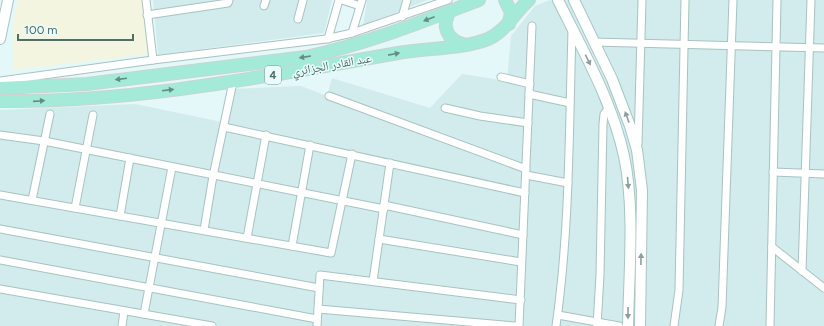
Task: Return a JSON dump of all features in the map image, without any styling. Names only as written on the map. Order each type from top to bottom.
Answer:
[{"type":"highway","name":"عبد القادر الجزائري","points":[[0,88],[87,84],[306,57],[335,51],[388,35],[449,6],[479,0]]},
{"type":"highway","points":[[505,0],[510,12],[509,24]]},
{"type":"highway","name":"عبد القادر الجزائري","points":[[0,101],[30,102],[120,96],[233,82],[399,53],[463,44],[488,39],[509,24],[529,0]]},
{"type":"highway","points":[[449,6],[446,18],[446,32],[456,42],[463,44]]},
{"type":"street","points":[[0,39],[8,0]]},
{"type":"street","points":[[146,0],[153,60]]},
{"type":"street","points":[[147,14],[228,3],[229,0]]},
{"type":"street","points":[[298,18],[303,0]]},
{"type":"street","points":[[328,39],[341,0],[361,3],[352,33]]},
{"type":"street","points":[[402,17],[407,0]]},
{"type":"street","points":[[558,0],[609,107],[624,157],[628,188],[628,326]]},
{"type":"street","points":[[574,0],[621,102],[637,154],[642,190],[640,326]]},
{"type":"street","points":[[637,154],[642,0]]},
{"type":"street","points":[[674,326],[679,290],[685,0]]},
{"type":"street","points":[[719,326],[722,307],[733,0]]},
{"type":"street","points":[[770,326],[777,0]]},
{"type":"street","points":[[802,271],[811,0]]},
{"type":"street","points":[[0,81],[153,60],[328,39],[402,17],[449,6]]},
{"type":"street","points":[[519,326],[532,26]]},
{"type":"street","points":[[556,326],[563,270],[568,183],[572,28]]},
{"type":"street","points":[[594,42],[824,48]]},
{"type":"street","points":[[501,78],[530,84]]},
{"type":"street","points":[[204,230],[213,176],[233,82]]},
{"type":"street","points":[[529,94],[570,103]]},
{"type":"street","points":[[329,96],[526,172],[568,183]]},
{"type":"street","points":[[597,324],[601,259],[604,114],[609,107],[621,102]]},
{"type":"street","points":[[445,108],[480,116],[528,123]]},
{"type":"street","points":[[32,200],[50,114]]},
{"type":"street","points":[[76,208],[93,115]]},
{"type":"street","points":[[224,127],[525,193]]},
{"type":"street","points":[[0,135],[44,141],[258,185],[384,207],[523,235]]},
{"type":"street","points":[[247,238],[258,185],[266,135]]},
{"type":"street","points":[[292,246],[310,145]]},
{"type":"street","points":[[0,194],[331,252],[352,154]]},
{"type":"street","points":[[120,216],[130,158]]},
{"type":"street","points":[[373,281],[390,163]]},
{"type":"street","points":[[144,314],[172,167]]},
{"type":"street","points":[[773,172],[824,174]]},
{"type":"street","points":[[0,229],[319,288]]},
{"type":"street","points":[[379,239],[521,262]]},
{"type":"street","points":[[772,247],[824,288]]},
{"type":"street","points":[[0,260],[149,288],[317,323],[320,275],[520,300]]},
{"type":"street","points":[[0,289],[212,326]]},
{"type":"street","points":[[318,309],[515,326]]},
{"type":"street","points":[[122,326],[124,311]]},
{"type":"street","points":[[558,315],[597,324],[619,326]]},
{"type":"shaded area","points":[[18,0],[142,0],[149,54],[13,70],[13,21]]},
{"type":"shaded area","points":[[153,0],[332,0],[324,33],[158,55]]},
{"type":"shaded area","points":[[359,0],[428,0],[363,25],[367,2]]},
{"type":"shaded area","points":[[550,0],[824,0],[824,326],[0,326],[0,110],[135,104],[227,123],[231,89],[301,86],[327,96],[332,78],[430,108],[462,74],[507,81],[511,36],[535,6]]}]
